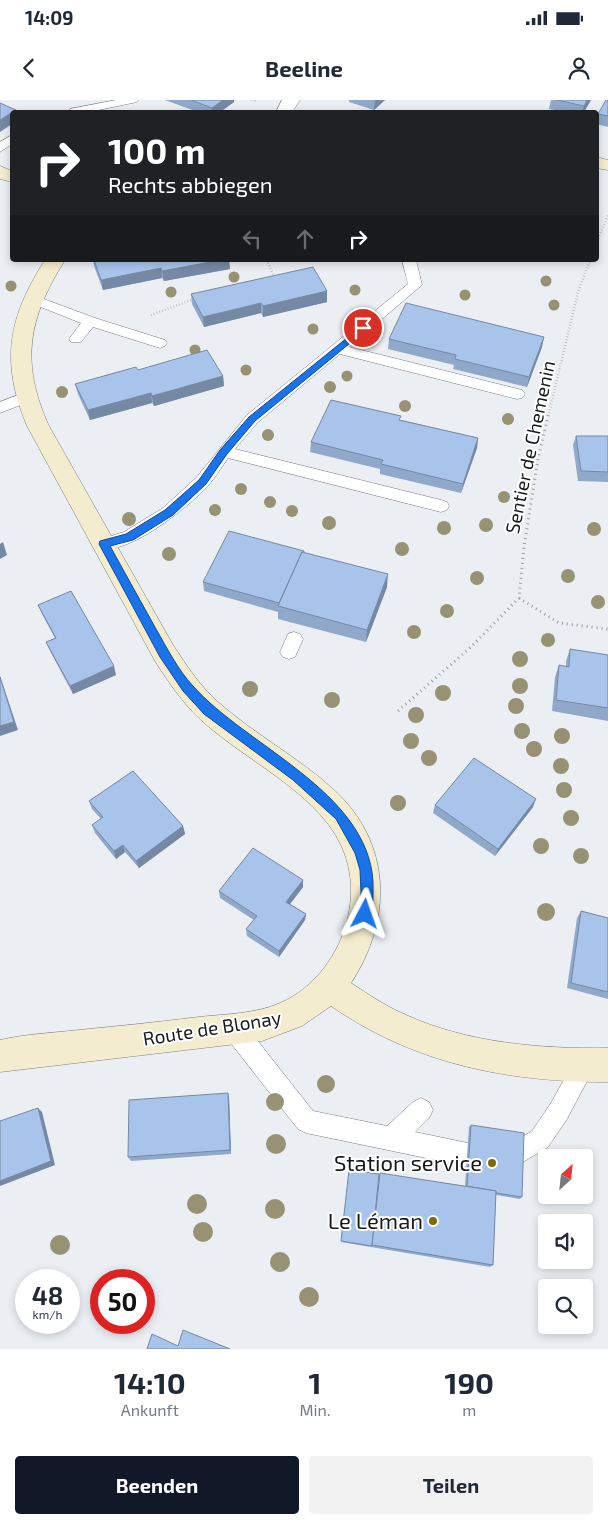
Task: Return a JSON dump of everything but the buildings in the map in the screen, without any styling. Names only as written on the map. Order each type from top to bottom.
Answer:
[{"type":"main road","name":"Route de Blonay","points":[[0,1056],[37,1050],[234,1029],[277,1021],[289,1016],[312,1002],[330,987],[340,974],[350,957],[365,914],[367,892],[366,870],[353,836],[332,806],[298,777],[220,720],[187,688],[164,653],[38,426],[26,398],[21,376],[22,333],[33,300],[54,262]]},
{"type":"main road","points":[[330,987],[383,1021],[434,1042],[498,1056],[596,1066]]},
{"type":"lane","points":[[84,110],[133,100]]},
{"type":"lane","points":[[104,544],[129,537],[169,512],[202,482],[252,419],[415,285],[409,262]]},
{"type":"lane","points":[[33,300],[90,321],[160,343]]},
{"type":"lane","points":[[76,339],[90,321]]},
{"type":"lane","points":[[337,349],[424,374],[517,394]]},
{"type":"lane","points":[[0,408],[26,398]]},
{"type":"lane","points":[[224,452],[334,485],[441,506]]},
{"type":"lane","points":[[234,1029],[306,1121],[503,1162],[540,1139],[559,1111],[596,1066]]},
{"type":"lane","points":[[392,1138],[421,1110]]},
{"type":"path","points":[[252,100],[257,102]]},
{"type":"path","points":[[599,237],[608,215]]},
{"type":"path","points":[[267,262],[276,282]]},
{"type":"path","name":"Sentier de Chemenin","points":[[520,598],[524,547],[538,459],[578,292],[589,262]]},
{"type":"path","points":[[133,333],[152,315],[182,302],[201,298]]},
{"type":"path","points":[[398,711],[471,647],[520,598],[559,623],[608,629]]},
{"type":"place","name":"Station service","points":[[492,1163]]},
{"type":"place","name":"Le Léman","points":[[433,1221]]},
{"type":"route","points":[[363,328],[252,419],[202,482],[169,512],[129,537],[104,544],[164,653],[187,688],[208,710],[298,777],[332,806],[340,816],[353,836],[366,870],[365,914]]}]
